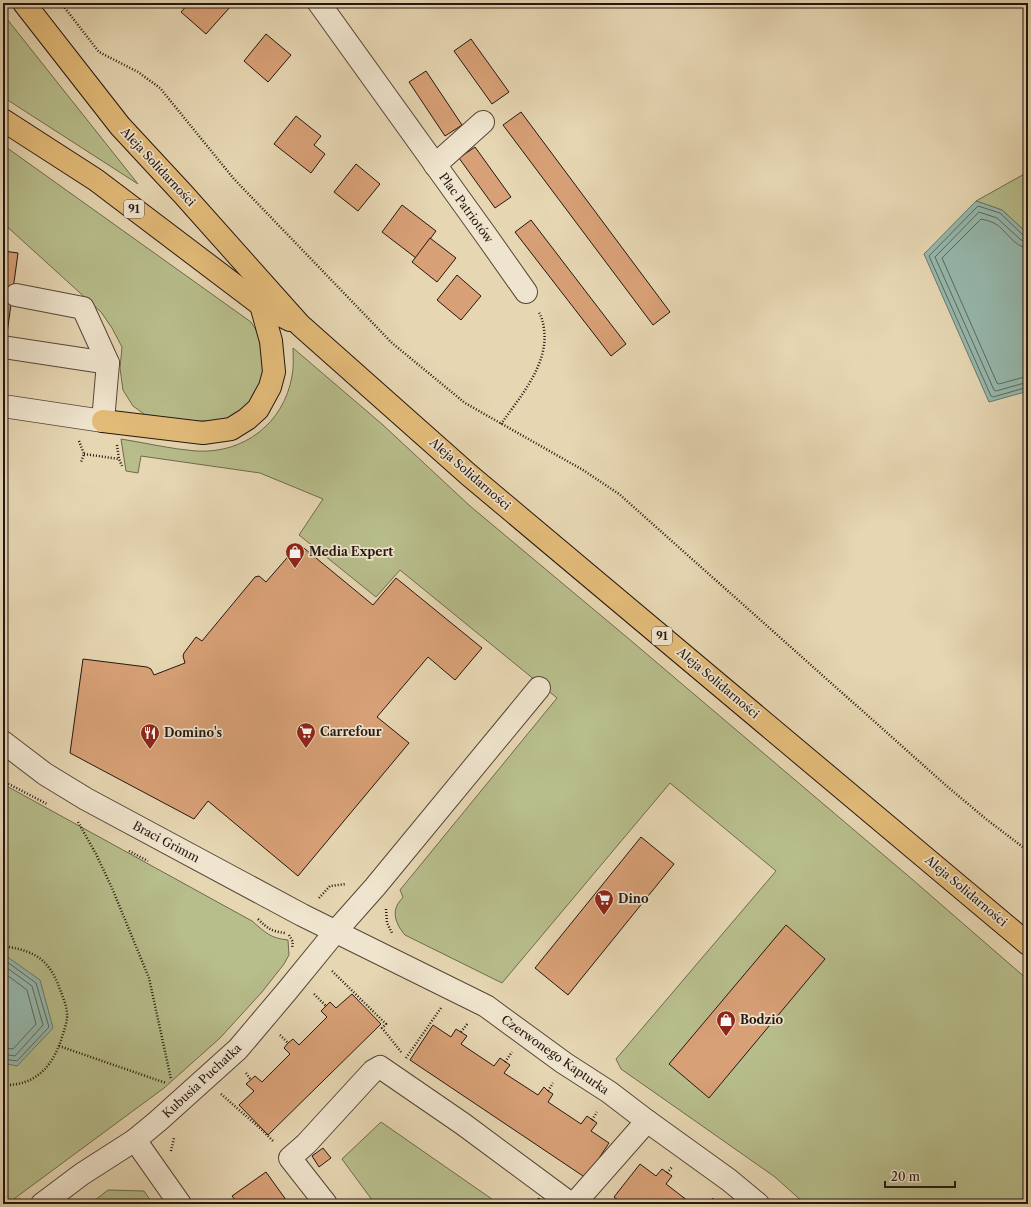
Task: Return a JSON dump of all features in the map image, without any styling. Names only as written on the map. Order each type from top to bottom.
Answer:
[{"type":"main road","name":"Aleja Solidarności","points":[[24,3],[120,126],[300,325],[469,475],[1028,944]]},
{"type":"main road","name":"Aleja Solidarności","points":[[3,120],[96,180],[261,305],[300,325]]},
{"type":"main road","points":[[103,421],[203,433],[231,429],[247,419],[258,409],[270,387],[274,372],[271,340],[261,305]]},
{"type":"street","name":"Plac Patriotów","points":[[319,3],[526,292]]},
{"type":"street","points":[[435,165],[483,122]]},
{"type":"street","points":[[3,406],[103,421],[108,363],[83,308],[16,295]]},
{"type":"street","points":[[3,347],[108,363]]},
{"type":"street","name":"Kubusia Puchatka","points":[[42,1204],[82,1174],[135,1140],[238,1049],[539,688]]},
{"type":"street","name":"Braci Grimm","points":[[3,742],[45,774],[86,799],[302,915],[336,931]]},
{"type":"street","name":"Czerwonego Kapturka","points":[[336,931],[486,1006],[558,1058],[609,1092],[729,1180],[758,1204]]},
{"type":"street","points":[[326,1204],[290,1158],[306,1144],[373,1071],[380,1067],[463,1124],[571,1204]]},
{"type":"street","points":[[574,1204],[647,1121]]},
{"type":"street","points":[[135,1140],[180,1204]]},
{"type":"path","points":[[61,3],[99,52],[138,72],[160,88],[234,179],[392,343],[465,403],[583,470],[619,494],[949,788],[1028,851]]},
{"type":"path","points":[[501,424],[518,400],[540,362],[545,338],[542,316],[526,292]]},
{"type":"path","points":[[117,442],[119,459],[122,466]]},
{"type":"path","points":[[84,454],[119,459]]},
{"type":"path","points":[[78,817],[78,822],[96,854],[112,888],[149,978],[173,1086]]},
{"type":"path","points":[[322,896],[330,886],[348,883]]},
{"type":"path","points":[[316,900],[323,900]]},
{"type":"path","points":[[386,910],[387,904]]},
{"type":"path","points":[[3,946],[23,950],[38,957],[46,964],[57,981],[66,1008],[67,1019],[59,1046],[49,1066],[30,1080],[20,1084],[3,1085]]},
{"type":"path","points":[[330,969],[386,1024],[382,1028],[406,1058]]},
{"type":"path","points":[[311,991],[326,1006]]},
{"type":"path","points":[[393,1076],[444,1002]]},
{"type":"path","points":[[461,1032],[468,1022]]},
{"type":"path","points":[[275,1031],[288,1043]]},
{"type":"path","points":[[59,1046],[164,1082]]},
{"type":"path","points":[[216,1090],[262,1130],[290,1158]]},
{"type":"green space","points":[[3,14],[138,184],[3,97]]},
{"type":"green space","points":[[3,145],[251,322],[261,338],[264,373],[256,392],[245,408],[236,415],[220,421],[198,421],[148,417],[133,406],[123,390],[120,368],[122,347],[112,328],[101,312],[3,223]]},
{"type":"green space","points":[[1028,172],[1028,234],[1002,210],[976,201]]},
{"type":"green space","points":[[293,348],[383,425],[470,506],[913,880],[1028,980],[1027,1204],[805,1204],[775,1177],[621,1069],[616,1059],[776,871],[670,783],[502,983],[405,935],[399,926],[395,915],[398,904],[403,897],[400,890],[557,698],[400,570],[376,597],[299,535],[323,499],[260,473],[141,456],[138,473],[126,471],[121,439],[187,450],[214,451],[245,441],[259,432],[271,421],[288,393],[293,373]]},
{"type":"green space","points":[[3,784],[252,921],[268,934],[277,938],[288,940],[289,955],[284,964],[262,992],[220,1038],[164,1088],[7,1204],[3,1204]]},
{"type":"green space","points":[[381,1122],[499,1204],[375,1204],[342,1159]]},
{"type":"green space","points":[[108,1190],[144,1191],[153,1204],[90,1204]]},
{"type":"water","points":[[976,201],[1002,210],[1028,234],[1028,390],[989,402],[924,254]]},
{"type":"water","points":[[3,955],[40,980],[53,1028],[17,1066],[3,1063]]},
{"type":"building","points":[[189,3],[228,3],[231,6],[206,34],[181,12]]},
{"type":"building","points":[[266,34],[291,55],[268,82],[244,61]]},
{"type":"building","points":[[471,39],[509,92],[492,104],[454,51]]},
{"type":"building","points":[[426,71],[462,125],[445,136],[409,82]]},
{"type":"building","points":[[521,112],[670,312],[653,325],[503,125]]},
{"type":"building","points":[[296,116],[321,136],[314,145],[325,154],[311,173],[274,144]]},
{"type":"building","points":[[475,147],[511,197],[495,208],[459,158]]},
{"type":"building","points":[[356,164],[380,184],[358,211],[334,192]]},
{"type":"building","points":[[402,205],[436,231],[416,258],[382,232]]},
{"type":"building","points":[[531,220],[626,344],[611,356],[515,232]]},
{"type":"building","points":[[430,238],[456,258],[437,282],[412,262]]},
{"type":"building","points":[[3,251],[18,253],[6,341],[3,340]]},
{"type":"building","points":[[457,275],[481,296],[461,320],[437,300]]},
{"type":"building","points":[[299,544],[373,605],[396,578],[482,648],[455,680],[428,657],[377,717],[409,743],[298,876],[208,801],[194,819],[70,753],[83,659],[147,667],[151,669],[154,675],[185,663],[183,656],[184,653],[196,637],[202,641],[255,577],[259,576],[266,582]]},
{"type":"building","name":"Dino","points":[[641,837],[674,864],[568,995],[535,968]]},
{"type":"building","name":"Bodzio","points":[[786,925],[825,959],[709,1098],[669,1064]]},
{"type":"building","points":[[352,994],[381,1024],[268,1135],[239,1105],[254,1091],[246,1084],[255,1076],[262,1082],[290,1054],[284,1048],[288,1043],[293,1039],[299,1045],[327,1017],[321,1011],[330,1002],[336,1008]]},
{"type":"building","points":[[433,1025],[451,1037],[456,1029],[467,1036],[461,1044],[494,1066],[500,1058],[510,1065],[504,1073],[538,1095],[544,1087],[553,1094],[548,1102],[581,1124],[587,1116],[597,1123],[591,1131],[609,1143],[586,1178],[410,1060]]},
{"type":"building","points":[[323,1148],[331,1158],[319,1167],[312,1156]]},
{"type":"building","points":[[640,1164],[656,1176],[662,1169],[672,1176],[666,1184],[692,1204],[623,1204],[614,1197]]},
{"type":"building","points":[[266,1172],[289,1204],[238,1204],[232,1196]]},
{"type":"building","points":[[539,1198],[543,1204],[530,1204]]},
{"type":"place","name":"Media Expert","points":[[295,569]]},
{"type":"place","name":"Carrefour","points":[[306,749]]},
{"type":"place","name":"Domino's","points":[[150,750]]},
{"type":"place","name":"Dino","points":[[604,916]]},
{"type":"place","name":"Bodzio","points":[[726,1037]]}]
